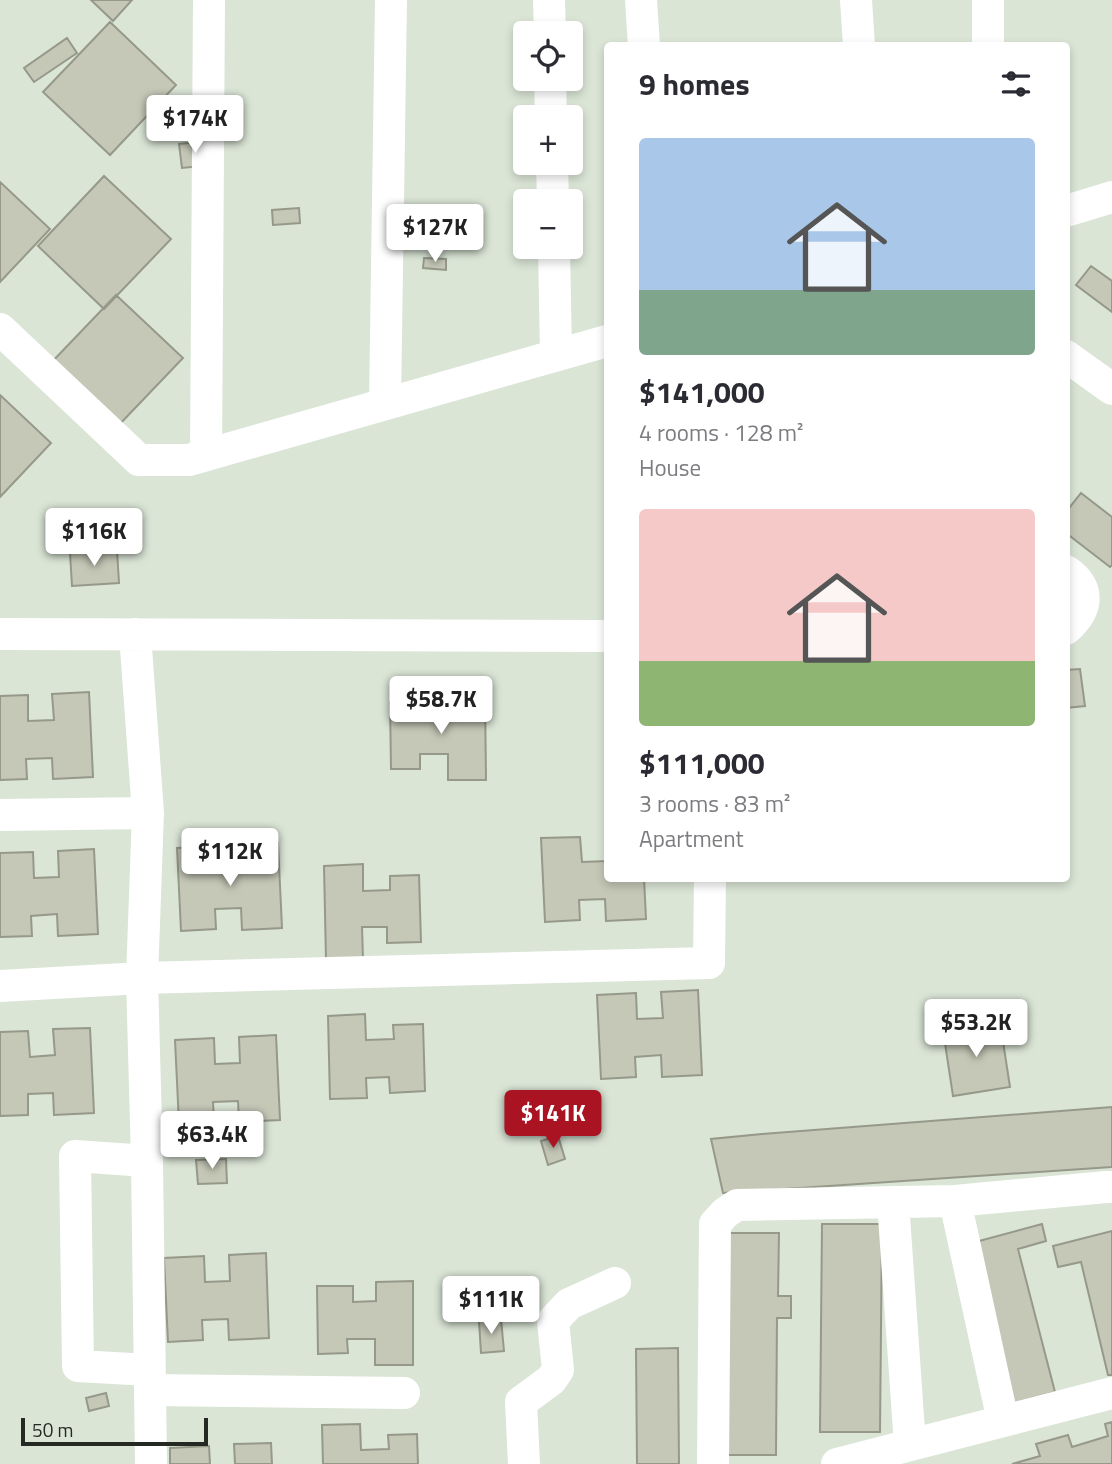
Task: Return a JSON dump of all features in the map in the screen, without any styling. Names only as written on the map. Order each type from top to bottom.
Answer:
[{"type":"street","points":[[206,456],[209,0]]},
{"type":"street","points":[[385,404],[391,0]]},
{"type":"street","points":[[549,0],[550,21]]},
{"type":"street","points":[[641,0],[644,42]]},
{"type":"street","points":[[856,0],[859,42]]},
{"type":"street","points":[[988,0],[989,42]]},
{"type":"street","points":[[1070,210],[1112,197]]},
{"type":"street","points":[[554,259],[556,355]]},
{"type":"street","points":[[0,329],[139,460],[189,460],[206,456],[604,342]]},
{"type":"street","points":[[1070,359],[1112,388]]},
{"type":"street","points":[[1070,574],[1077,579],[1083,593],[1083,607],[1077,620],[1070,626]]},
{"type":"street","points":[[0,634],[604,636]]},
{"type":"street","points":[[135,634],[148,813],[142,978],[151,1464]]},
{"type":"street","points":[[0,815],[148,813]]},
{"type":"street","points":[[0,986],[142,978],[709,963],[709,882]]},
{"type":"street","points":[[147,1161],[75,1156],[78,1366],[150,1380],[404,1394]]},
{"type":"street","points":[[713,1464],[715,1224],[724,1213],[737,1205],[955,1200],[1112,1187]]},
{"type":"street","points":[[955,1200],[1003,1421]]},
{"type":"street","points":[[893,1202],[910,1445]]},
{"type":"street","points":[[524,1464],[521,1402],[551,1380],[558,1370],[553,1321],[569,1304],[615,1283]]},
{"type":"street","points":[[837,1464],[1112,1393]]},
{"type":"building","points":[[91,0],[132,0],[113,21]]},
{"type":"building","points":[[110,22],[176,85],[110,155],[43,92]]},
{"type":"building","points":[[67,38],[77,53],[34,82],[24,68]]},
{"type":"building","points":[[208,141],[211,165],[182,168],[179,144]]},
{"type":"building","points":[[104,176],[171,239],[104,309],[38,246]]},
{"type":"building","points":[[0,182],[50,229],[0,282]]},
{"type":"building","points":[[299,208],[300,223],[273,225],[272,210]]},
{"type":"building","points":[[424,258],[446,259],[446,270],[423,268]]},
{"type":"building","points":[[1091,266],[1112,281],[1112,312],[1076,285]]},
{"type":"building","points":[[116,295],[183,358],[116,428],[49,365]]},
{"type":"building","points":[[0,395],[51,443],[0,497]]},
{"type":"building","points":[[1081,493],[1112,517],[1110,567],[1070,536],[1070,507]]},
{"type":"building","points":[[117,550],[119,583],[72,586],[70,553]]},
{"type":"building","points":[[1080,669],[1085,706],[1070,708],[1070,670]]},
{"type":"building","points":[[89,692],[93,777],[53,779],[52,758],[26,759],[27,779],[0,780],[0,696],[28,695],[28,721],[54,720],[52,694]]},
{"type":"building","points":[[485,696],[486,780],[448,780],[448,754],[420,754],[420,769],[391,769],[390,702],[426,701],[426,717],[449,716],[449,697]]},
{"type":"building","points":[[580,837],[582,862],[604,861],[604,882],[644,882],[646,919],[606,921],[605,899],[579,900],[580,920],[545,922],[541,838]]},
{"type":"building","points":[[278,843],[282,928],[242,930],[241,908],[215,909],[216,929],[181,931],[177,848],[216,846],[217,871],[243,870],[241,845]]},
{"type":"building","points":[[94,849],[98,934],[58,936],[57,914],[31,916],[32,936],[0,937],[0,853],[33,852],[34,878],[59,877],[58,851]]},
{"type":"building","points":[[363,864],[363,891],[390,890],[390,876],[419,875],[421,942],[387,943],[387,927],[362,927],[363,959],[326,960],[324,866]]},
{"type":"building","points":[[698,990],[702,1075],[662,1077],[661,1055],[635,1057],[636,1077],[601,1079],[597,995],[636,993],[637,1019],[663,1018],[661,992]]},
{"type":"building","points":[[365,1014],[366,1040],[394,1039],[393,1025],[423,1024],[425,1091],[390,1093],[389,1077],[366,1078],[367,1098],[330,1099],[328,1016]]},
{"type":"building","points":[[1000,1022],[1010,1087],[953,1096],[943,1030]]},
{"type":"building","points":[[90,1028],[94,1113],[54,1115],[53,1093],[28,1094],[28,1115],[0,1116],[0,1032],[28,1031],[30,1057],[55,1055],[53,1029]]},
{"type":"building","points":[[276,1035],[280,1120],[239,1122],[238,1101],[213,1102],[214,1122],[179,1124],[175,1040],[214,1038],[215,1064],[240,1063],[239,1037]]},
{"type":"building","points":[[1112,1107],[1112,1167],[723,1193],[711,1139],[762,1134]]},
{"type":"building","points":[[558,1136],[565,1159],[548,1165],[541,1141]]},
{"type":"building","points":[[226,1159],[227,1183],[198,1184],[196,1160]]},
{"type":"building","points":[[822,1224],[882,1224],[880,1432],[820,1432]]},
{"type":"building","points":[[1042,1224],[1046,1241],[1018,1249],[1055,1392],[1010,1404],[968,1244]]},
{"type":"building","points":[[1112,1231],[1112,1375],[1108,1375],[1081,1262],[1058,1267],[1053,1246]]},
{"type":"building","points":[[726,1233],[779,1233],[778,1296],[791,1296],[791,1318],[777,1318],[776,1455],[726,1455]]},
{"type":"building","points":[[266,1253],[269,1338],[229,1340],[228,1319],[202,1320],[203,1340],[168,1342],[164,1258],[204,1256],[205,1282],[230,1281],[229,1255]]},
{"type":"building","points":[[413,1281],[413,1365],[375,1365],[375,1339],[347,1339],[348,1353],[318,1354],[317,1286],[353,1286],[353,1302],[376,1301],[376,1282]]},
{"type":"building","points":[[501,1319],[504,1351],[481,1353],[479,1321]]},
{"type":"building","points":[[678,1348],[679,1464],[637,1464],[636,1349]]},
{"type":"building","points":[[106,1393],[109,1406],[89,1411],[86,1398]]},
{"type":"building","points":[[1112,1422],[1112,1464],[1012,1464],[1040,1456],[1036,1444],[1068,1435],[1072,1447],[1108,1436],[1105,1424]]},
{"type":"building","points":[[360,1424],[361,1450],[389,1449],[388,1435],[417,1434],[418,1464],[323,1464],[322,1425]]},
{"type":"building","points":[[271,1443],[272,1464],[235,1464],[234,1444]]},
{"type":"building","points":[[209,1446],[210,1464],[170,1464],[170,1448]]}]
